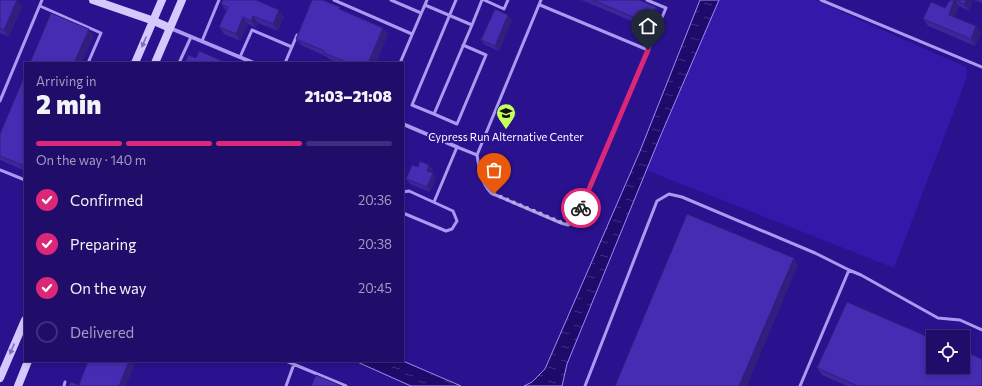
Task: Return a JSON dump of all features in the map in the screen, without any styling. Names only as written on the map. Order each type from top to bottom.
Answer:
[{"type":"main road","points":[[93,0],[170,28]]},
{"type":"main road","points":[[135,62],[162,0]]},
{"type":"main road","points":[[155,62],[182,0]]},
{"type":"main road","points":[[0,378],[24,322]]},
{"type":"main road","points":[[18,386],[28,362]]},
{"type":"street","points":[[170,28],[252,62]]},
{"type":"street","points":[[404,124],[458,147]]},
{"type":"lane","points":[[0,101],[42,0]]},
{"type":"lane","points":[[202,41],[219,0]]},
{"type":"lane","points":[[334,0],[412,34]]},
{"type":"lane","points":[[391,0],[421,13]]},
{"type":"lane","points":[[400,62],[427,0]]},
{"type":"lane","points":[[456,0],[412,104],[457,124],[486,55],[463,45]]},
{"type":"lane","points":[[434,114],[483,0],[504,9],[508,0]]},
{"type":"lane","points":[[541,0],[477,155],[479,170],[483,181],[491,193],[561,223],[568,224],[575,222],[666,8],[647,0]]},
{"type":"lane","points":[[822,0],[982,67]]},
{"type":"lane","points":[[425,4],[472,25]]},
{"type":"lane","points":[[540,4],[648,50]]},
{"type":"lane","points":[[40,6],[101,33],[88,62]]},
{"type":"lane","points":[[240,57],[252,30],[292,47]]},
{"type":"lane","points":[[285,62],[298,34]]},
{"type":"lane","points":[[179,62],[191,36]]},
{"type":"lane","points":[[434,202],[458,147],[477,155]]},
{"type":"lane","points":[[0,170],[24,180]]},
{"type":"lane","points":[[404,192],[409,191],[453,210],[457,221],[452,229],[446,230],[404,213]]},
{"type":"lane","points":[[584,386],[658,201],[669,194],[682,197],[815,253],[861,275],[938,318],[960,320],[982,330]]},
{"type":"lane","points":[[800,386],[849,270]]},
{"type":"lane","points":[[289,362],[346,386]]},
{"type":"lane","points":[[286,386],[294,364]]},
{"type":"lane","points":[[64,386],[65,382]]},
{"type":"shaded area","points":[[719,0],[815,0],[966,67],[967,77],[894,268],[646,170]]},
{"type":"water","points":[[700,0],[719,0],[660,137],[567,364],[562,386],[524,386],[532,382],[545,369],[640,151]]},
{"type":"water","points":[[404,361],[461,386],[411,386],[357,362]]},
{"type":"building","points":[[0,0],[17,0],[4,30],[0,28]]},
{"type":"building","points":[[223,0],[256,0],[279,10],[273,24],[253,16],[251,21],[243,17],[236,34],[219,27],[228,7],[221,4]]},
{"type":"building","points":[[312,0],[322,0],[340,7],[339,9],[383,28],[368,62],[346,62],[296,39]]},
{"type":"building","points":[[593,0],[639,0],[656,7],[649,24]]},
{"type":"building","points":[[950,0],[954,0],[949,15],[976,26],[971,39],[923,19],[931,2],[945,8]]},
{"type":"building","points":[[955,0],[966,0],[964,4]]},
{"type":"building","points":[[495,9],[508,15],[495,46],[481,40]]},
{"type":"building","points":[[51,13],[89,29],[74,62],[30,62]]},
{"type":"building","points":[[199,51],[225,62],[185,62],[188,55],[196,58]]},
{"type":"building","points":[[24,77],[24,166],[0,156],[0,134]]},
{"type":"building","points":[[420,161],[429,165],[427,171],[433,173],[427,187],[406,179],[412,165],[418,167]]},
{"type":"building","points":[[687,214],[794,258],[739,386],[615,386]]},
{"type":"building","points":[[847,302],[926,336],[926,374],[970,374],[970,354],[982,359],[982,386],[858,386],[817,368]]},
{"type":"building","points":[[88,362],[129,362],[119,386],[69,386],[71,382],[79,385]]},
{"type":"building","points":[[316,375],[342,386],[311,386]]},
{"type":"way so far","points":[[494,194],[565,224],[572,224],[575,222],[581,208]]},
{"type":"place","name":"Cypress Run Alternative Center","points":[[506,130]]},
{"type":"route","points":[[581,208],[648,50]]}]
